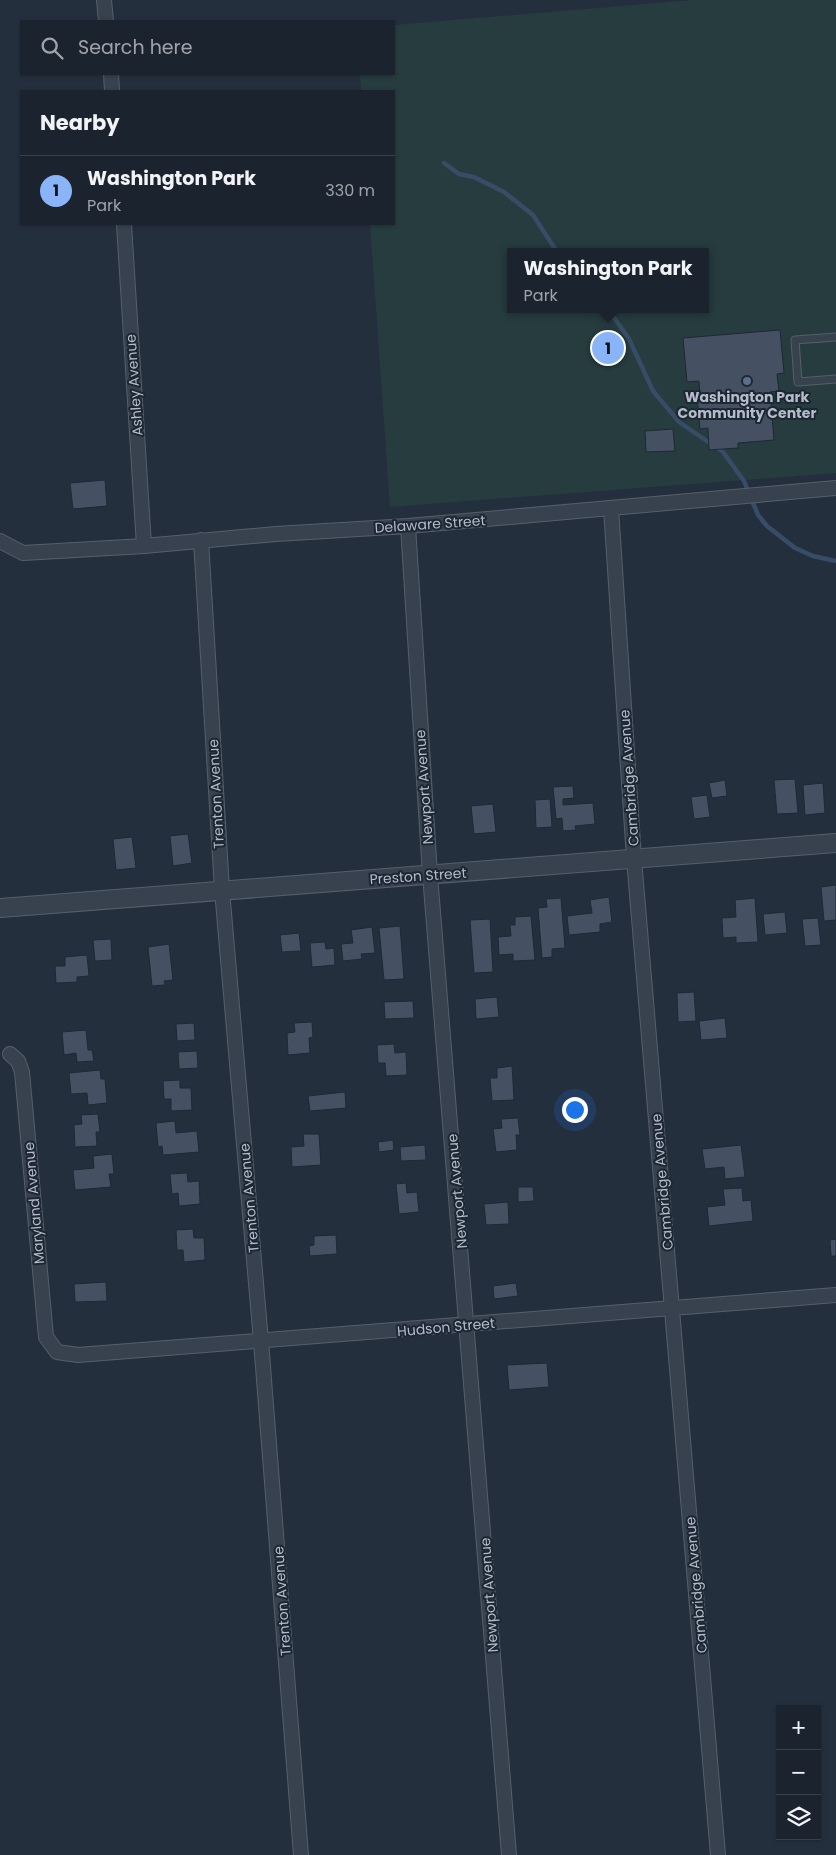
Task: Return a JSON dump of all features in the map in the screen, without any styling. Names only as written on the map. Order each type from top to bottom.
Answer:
[{"type":"street","points":[[104,0],[106,20]]},
{"type":"street","points":[[111,75],[112,90]]},
{"type":"street","name":"Ashley Avenue","points":[[124,225],[144,546]]},
{"type":"street","name":"Delaware Street","points":[[0,541],[23,553],[144,546],[201,540],[408,526],[836,488]]},
{"type":"street","name":"Cambridge Avenue","points":[[611,508],[634,859],[718,1855]]},
{"type":"street","name":"Newport Avenue","points":[[408,526],[430,875],[510,1855]]},
{"type":"street","name":"Trenton Avenue","points":[[201,540],[222,890],[261,1341],[301,1855]]},
{"type":"street","name":"Preston Street","points":[[0,908],[836,843]]},
{"type":"street","name":"Maryland Avenue","points":[[10,1054],[18,1061],[22,1072],[46,1337],[57,1352]]},
{"type":"street","name":"Hudson Street","points":[[57,1352],[78,1355],[836,1296]]},
{"type":"lane","points":[[836,337],[795,340],[798,382],[836,379]]},
{"type":"green space","points":[[693,0],[836,0],[836,473],[390,507],[370,225],[395,225],[395,90],[361,90],[360,75],[395,75],[395,25]]},
{"type":"building","points":[[780,330],[784,373],[777,374],[779,391],[770,392],[774,440],[738,443],[738,448],[709,450],[708,428],[700,429],[697,395],[700,395],[699,381],[687,382],[683,338]]},
{"type":"building","points":[[673,429],[675,451],[646,452],[645,431]]},
{"type":"building","points":[[105,480],[107,506],[73,509],[70,483]]},
{"type":"building","points":[[795,779],[798,813],[777,814],[774,780]]},
{"type":"building","points":[[725,780],[727,796],[712,798],[709,783]]},
{"type":"building","points":[[823,783],[825,813],[805,815],[803,785]]},
{"type":"building","points":[[573,786],[574,798],[563,799],[563,805],[593,803],[595,824],[575,826],[576,830],[563,831],[562,818],[556,819],[553,787]]},
{"type":"building","points":[[707,795],[710,817],[694,819],[691,797]]},
{"type":"building","points":[[550,799],[552,827],[536,828],[535,800]]},
{"type":"building","points":[[493,804],[496,832],[474,834],[471,806]]},
{"type":"building","points":[[188,834],[192,863],[173,866],[170,836]]},
{"type":"building","points":[[132,837],[136,868],[116,870],[113,839]]},
{"type":"building","points":[[836,885],[836,920],[824,921],[821,887]]},
{"type":"building","points":[[609,897],[612,922],[600,924],[600,932],[569,935],[567,916],[592,913],[590,900]]},
{"type":"building","points":[[561,898],[565,948],[552,949],[552,957],[542,958],[538,908],[547,907],[546,899]]},
{"type":"building","points":[[755,898],[758,942],[736,943],[736,937],[723,938],[722,918],[736,917],[735,900]]},
{"type":"building","points":[[785,912],[787,933],[765,935],[763,914]]},
{"type":"building","points":[[531,916],[535,960],[513,961],[513,954],[499,955],[498,937],[511,936],[510,925],[515,925],[515,917]]},
{"type":"building","points":[[818,918],[821,945],[805,946],[802,919]]},
{"type":"building","points":[[490,919],[493,972],[474,973],[470,920]]},
{"type":"building","points":[[400,926],[404,979],[384,980],[379,928]]},
{"type":"building","points":[[372,927],[375,953],[361,954],[362,959],[343,961],[341,944],[353,943],[351,930]]},
{"type":"building","points":[[299,933],[301,951],[282,952],[280,935]]},
{"type":"building","points":[[111,939],[112,960],[95,961],[93,940]]},
{"type":"building","points":[[325,942],[326,949],[334,948],[335,965],[312,967],[310,943]]},
{"type":"building","points":[[169,944],[173,980],[164,981],[165,985],[152,986],[148,947]]},
{"type":"building","points":[[87,955],[89,976],[77,977],[77,982],[56,983],[55,966],[65,966],[65,957]]},
{"type":"building","points":[[694,992],[696,1021],[678,1022],[677,993]]},
{"type":"building","points":[[497,997],[499,1017],[476,1019],[475,999]]},
{"type":"building","points":[[413,1001],[414,1018],[385,1019],[384,1002]]},
{"type":"building","points":[[725,1018],[727,1038],[701,1040],[699,1021]]},
{"type":"building","points":[[312,1022],[313,1037],[309,1038],[310,1053],[288,1055],[287,1033],[295,1032],[294,1023]]},
{"type":"building","points":[[194,1023],[195,1040],[177,1041],[176,1024]]},
{"type":"building","points":[[86,1030],[88,1050],[92,1050],[94,1061],[77,1062],[76,1053],[64,1055],[62,1032]]},
{"type":"building","points":[[394,1044],[395,1053],[406,1052],[407,1075],[386,1076],[385,1063],[378,1063],[377,1045]]},
{"type":"building","points":[[197,1051],[198,1068],[179,1069],[178,1052]]},
{"type":"building","points":[[512,1066],[514,1100],[492,1101],[490,1078],[497,1078],[497,1068]]},
{"type":"building","points":[[100,1070],[101,1079],[105,1079],[107,1103],[88,1105],[87,1093],[71,1094],[69,1073]]},
{"type":"building","points":[[180,1080],[180,1088],[191,1088],[192,1110],[171,1111],[171,1099],[164,1099],[163,1081]]},
{"type":"building","points":[[345,1092],[346,1108],[310,1111],[308,1096]]},
{"type":"building","points":[[98,1114],[100,1132],[96,1132],[97,1146],[75,1147],[74,1125],[82,1124],[81,1115]]},
{"type":"building","points":[[518,1118],[520,1135],[516,1135],[517,1150],[496,1152],[493,1129],[502,1128],[501,1119]]},
{"type":"building","points":[[175,1121],[176,1133],[197,1131],[199,1152],[163,1155],[162,1146],[158,1147],[156,1123]]},
{"type":"building","points":[[303,1134],[319,1134],[321,1165],[292,1167],[291,1147],[304,1146]]},
{"type":"building","points":[[393,1140],[394,1150],[379,1152],[378,1142]]},
{"type":"building","points":[[425,1145],[426,1160],[401,1161],[400,1147]]},
{"type":"building","points":[[741,1145],[745,1177],[725,1179],[724,1167],[705,1169],[702,1149]]},
{"type":"building","points":[[112,1154],[114,1174],[109,1174],[111,1187],[75,1190],[73,1170],[94,1168],[93,1156]]},
{"type":"building","points":[[187,1173],[188,1182],[199,1181],[200,1204],[179,1206],[178,1193],[172,1194],[170,1174]]},
{"type":"building","points":[[406,1183],[407,1193],[417,1192],[419,1212],[399,1214],[396,1184]]},
{"type":"building","points":[[518,1187],[533,1187],[534,1201],[518,1202]]},
{"type":"building","points":[[742,1188],[743,1201],[751,1200],[753,1221],[709,1226],[707,1207],[725,1205],[723,1189]]},
{"type":"building","points":[[508,1202],[509,1224],[486,1225],[484,1204]]},
{"type":"building","points":[[193,1229],[194,1238],[204,1238],[205,1260],[184,1262],[183,1250],[177,1250],[176,1230]]},
{"type":"building","points":[[336,1235],[337,1254],[310,1256],[309,1246],[314,1245],[314,1236]]},
{"type":"building","points":[[836,1239],[836,1256],[831,1256],[830,1240]]},
{"type":"building","points":[[106,1282],[107,1301],[75,1302],[74,1284]]},
{"type":"building","points":[[516,1283],[518,1296],[494,1299],[493,1286]]},
{"type":"building","points":[[547,1363],[549,1387],[509,1390],[507,1365]]},
{"type":"waterway","points":[[444,163],[459,174],[474,177],[504,192],[533,215],[554,248]]},
{"type":"waterway","points":[[611,313],[629,339],[653,391],[679,422],[723,452],[744,481],[758,515],[767,526],[795,548],[813,556],[836,561]]},
{"type":"place","name":"Washington Park","points":[[608,348]]},
{"type":"place","name":"Washington Park Community Center","points":[[747,381]]}]
